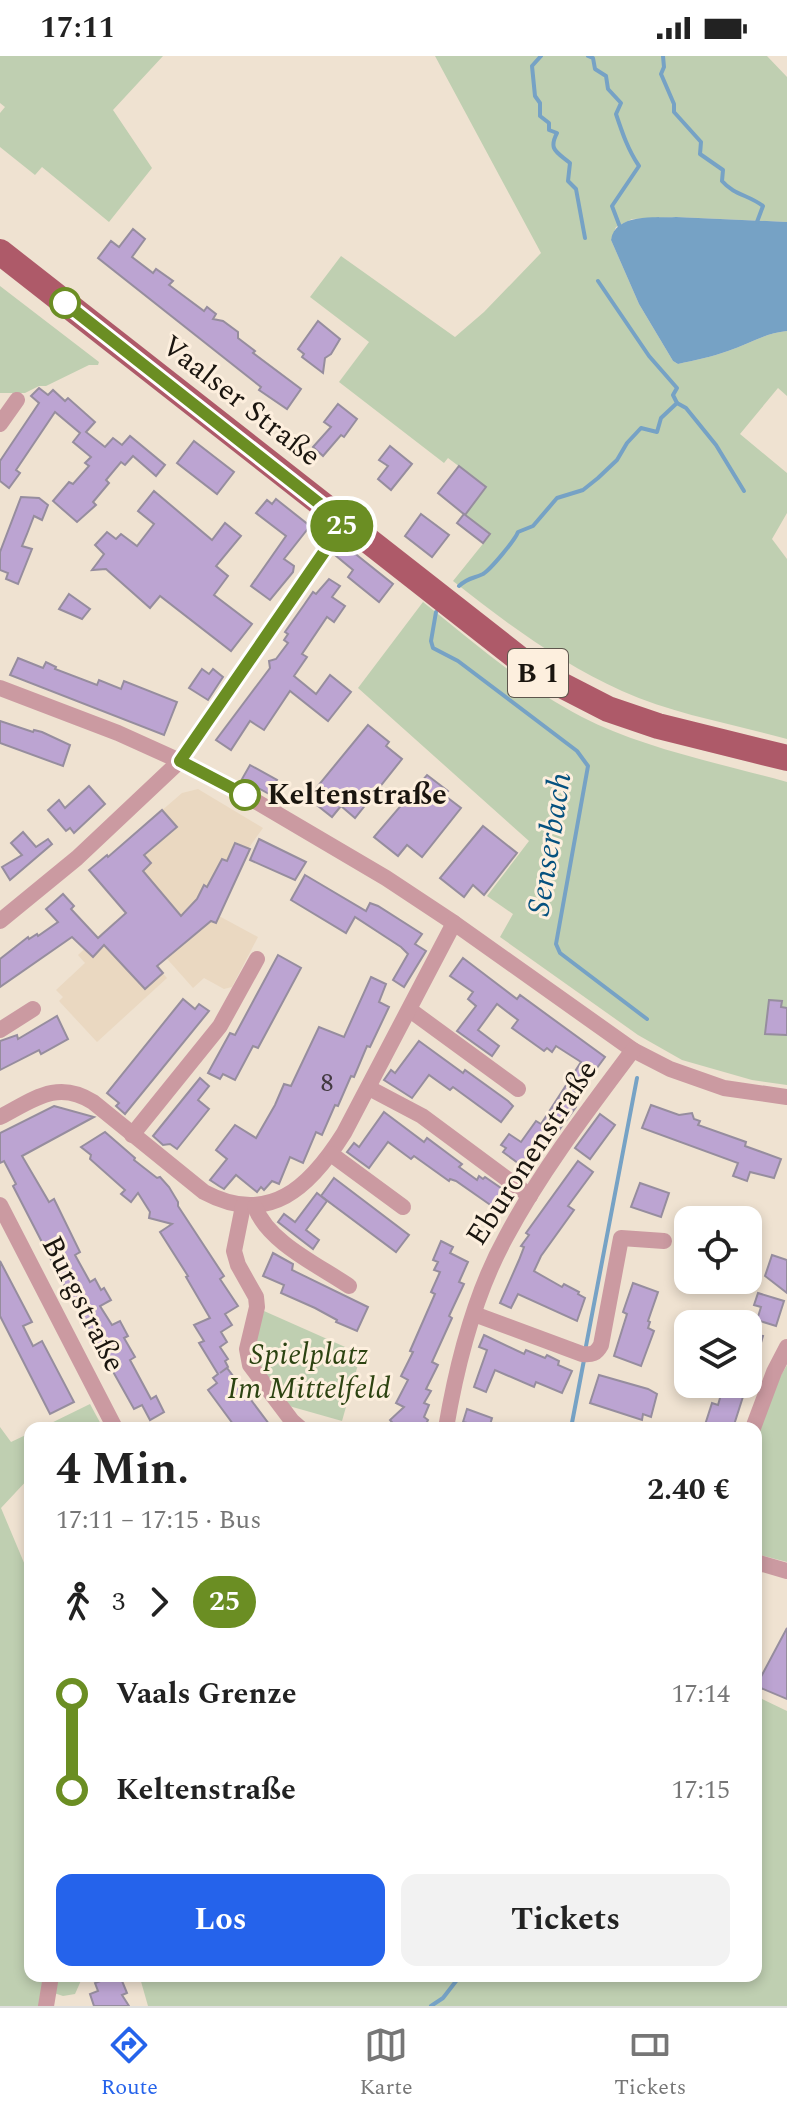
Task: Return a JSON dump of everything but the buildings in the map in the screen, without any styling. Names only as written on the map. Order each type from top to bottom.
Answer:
[{"type":"main road","name":"Vaalser Straße","points":[[0,252],[536,672],[608,709],[658,726],[787,758]]},
{"type":"street","points":[[0,424],[17,400]]},
{"type":"street","points":[[0,921],[77,858],[180,761],[344,523]]},
{"type":"street","points":[[0,688],[118,733],[256,801],[386,878],[633,1050],[670,1069],[724,1088],[787,1097]]},
{"type":"street","points":[[0,1117],[51,1092],[72,1092],[93,1102],[204,1192],[249,1206],[282,1199],[311,1177],[331,1154],[369,1088],[454,923]]},
{"type":"street","points":[[132,1135],[220,1026],[257,959]]},
{"type":"street","points":[[0,1030],[33,1009]]},
{"type":"street","points":[[410,1010],[518,1089]]},
{"type":"street","name":"Eburonenstraße","points":[[447,1422],[456,1373],[474,1314],[501,1246],[530,1196],[633,1050]]},
{"type":"street","points":[[369,1088],[422,1116],[530,1196]]},
{"type":"street","points":[[331,1154],[403,1207]]},
{"type":"street","name":"Burgstraße","points":[[0,1205],[112,1422]]},
{"type":"street","points":[[249,1206],[274,1235],[349,1286]]},
{"type":"street","points":[[249,1206],[234,1251],[238,1265],[256,1297],[257,1307],[247,1349],[250,1365],[293,1422]]},
{"type":"street","points":[[474,1314],[592,1355],[601,1345],[621,1238],[664,1241]]},
{"type":"street","points":[[755,1422],[787,1347]]},
{"type":"street","points":[[762,1564],[787,1571]]},
{"type":"street","points":[[46,2006],[50,1982]]},
{"type":"shaded area","points":[[198,789],[263,828],[248,849],[219,916],[258,937],[232,987],[224,989],[204,978],[193,988],[105,889],[122,874],[108,857],[182,793]]},
{"type":"shaded area","points":[[115,921],[167,978],[97,1042],[59,1001],[63,997],[56,990],[85,963],[78,955]]},
{"type":"green space","points":[[0,56],[163,56],[113,110],[152,168],[109,222],[42,167],[35,175],[0,147],[0,113],[5,107],[0,103]]},
{"type":"green space","points":[[435,56],[767,56],[787,77],[787,222],[676,217],[632,219],[616,227],[611,240],[639,304],[673,361],[678,364],[787,331],[787,396],[778,388],[740,434],[787,473],[787,513],[772,539],[787,559],[787,739],[682,712],[622,691],[534,641],[453,581],[490,535],[465,515],[486,487],[448,458],[444,463],[339,382],[369,342],[310,297],[341,256],[455,337],[541,253]]},
{"type":"green space","points":[[0,286],[99,362],[98,365],[89,365],[25,393],[0,393]]},
{"type":"green space","points":[[423,602],[520,678],[582,717],[630,738],[787,782],[787,1085],[752,1080],[682,1060],[638,1035],[500,937],[513,914],[487,896],[529,841],[358,688]]},
{"type":"green space","name":"Spielplatz Im Mittelfeld","points":[[264,1311],[361,1354],[342,1421],[289,1406],[255,1366],[253,1346]]},
{"type":"green space","points":[[787,1365],[787,1562],[762,1556],[762,1422],[773,1389]]},
{"type":"green space","points":[[90,1404],[100,1422],[53,1422]]},
{"type":"green space","points":[[0,1427],[11,1442],[24,1436],[24,1483],[1,1508],[24,1563],[24,1982],[80,1982],[75,1994],[63,1996],[51,1992],[42,2006],[0,2006]]},
{"type":"green space","points":[[762,1699],[787,1711],[787,2006],[148,2006],[141,1982],[762,1982]]},
{"type":"water","points":[[676,217],[787,222],[787,331],[764,336],[710,357],[678,364],[673,361],[639,304],[611,240],[614,231],[628,221]]},
{"type":"waterway","name":"Senserbach","points":[[541,56],[532,66],[535,96],[540,103],[540,116],[549,123],[549,130],[557,133],[553,143],[555,150],[570,163],[568,181],[576,189],[585,238]]},
{"type":"waterway","points":[[588,56],[593,58],[595,69],[606,76],[608,89],[621,103],[616,114],[639,166],[612,206],[620,227]]},
{"type":"waterway","points":[[663,56],[661,74],[674,104],[674,112],[701,142],[700,154],[723,170],[722,181],[763,206],[757,222]]},
{"type":"waterway","name":"Senserbach","points":[[459,586],[487,571],[518,532],[533,526],[557,498],[583,490],[598,478],[617,460],[641,428],[657,432],[661,418],[677,403],[673,395],[677,388],[649,356],[598,281]]},
{"type":"waterway","points":[[677,403],[686,408],[716,445],[744,491]]},
{"type":"waterway","name":"Senserbach","points":[[436,612],[431,641],[433,648],[458,661],[577,751],[588,766],[556,944],[560,953],[647,1019]]},
{"type":"waterway","name":"Senserbach","points":[[586,1346],[637,1078]]},
{"type":"waterway","name":"Senserbach","points":[[572,1422],[584,1360]]},
{"type":"waterway","name":"Senserbach","points":[[431,2006],[443,1998],[455,1982]]},
{"type":"bus line","name":"25","points":[[65,303],[344,523],[180,761],[245,795]]},
{"type":"place","name":"Keltenstraße","points":[[245,795]]}]
